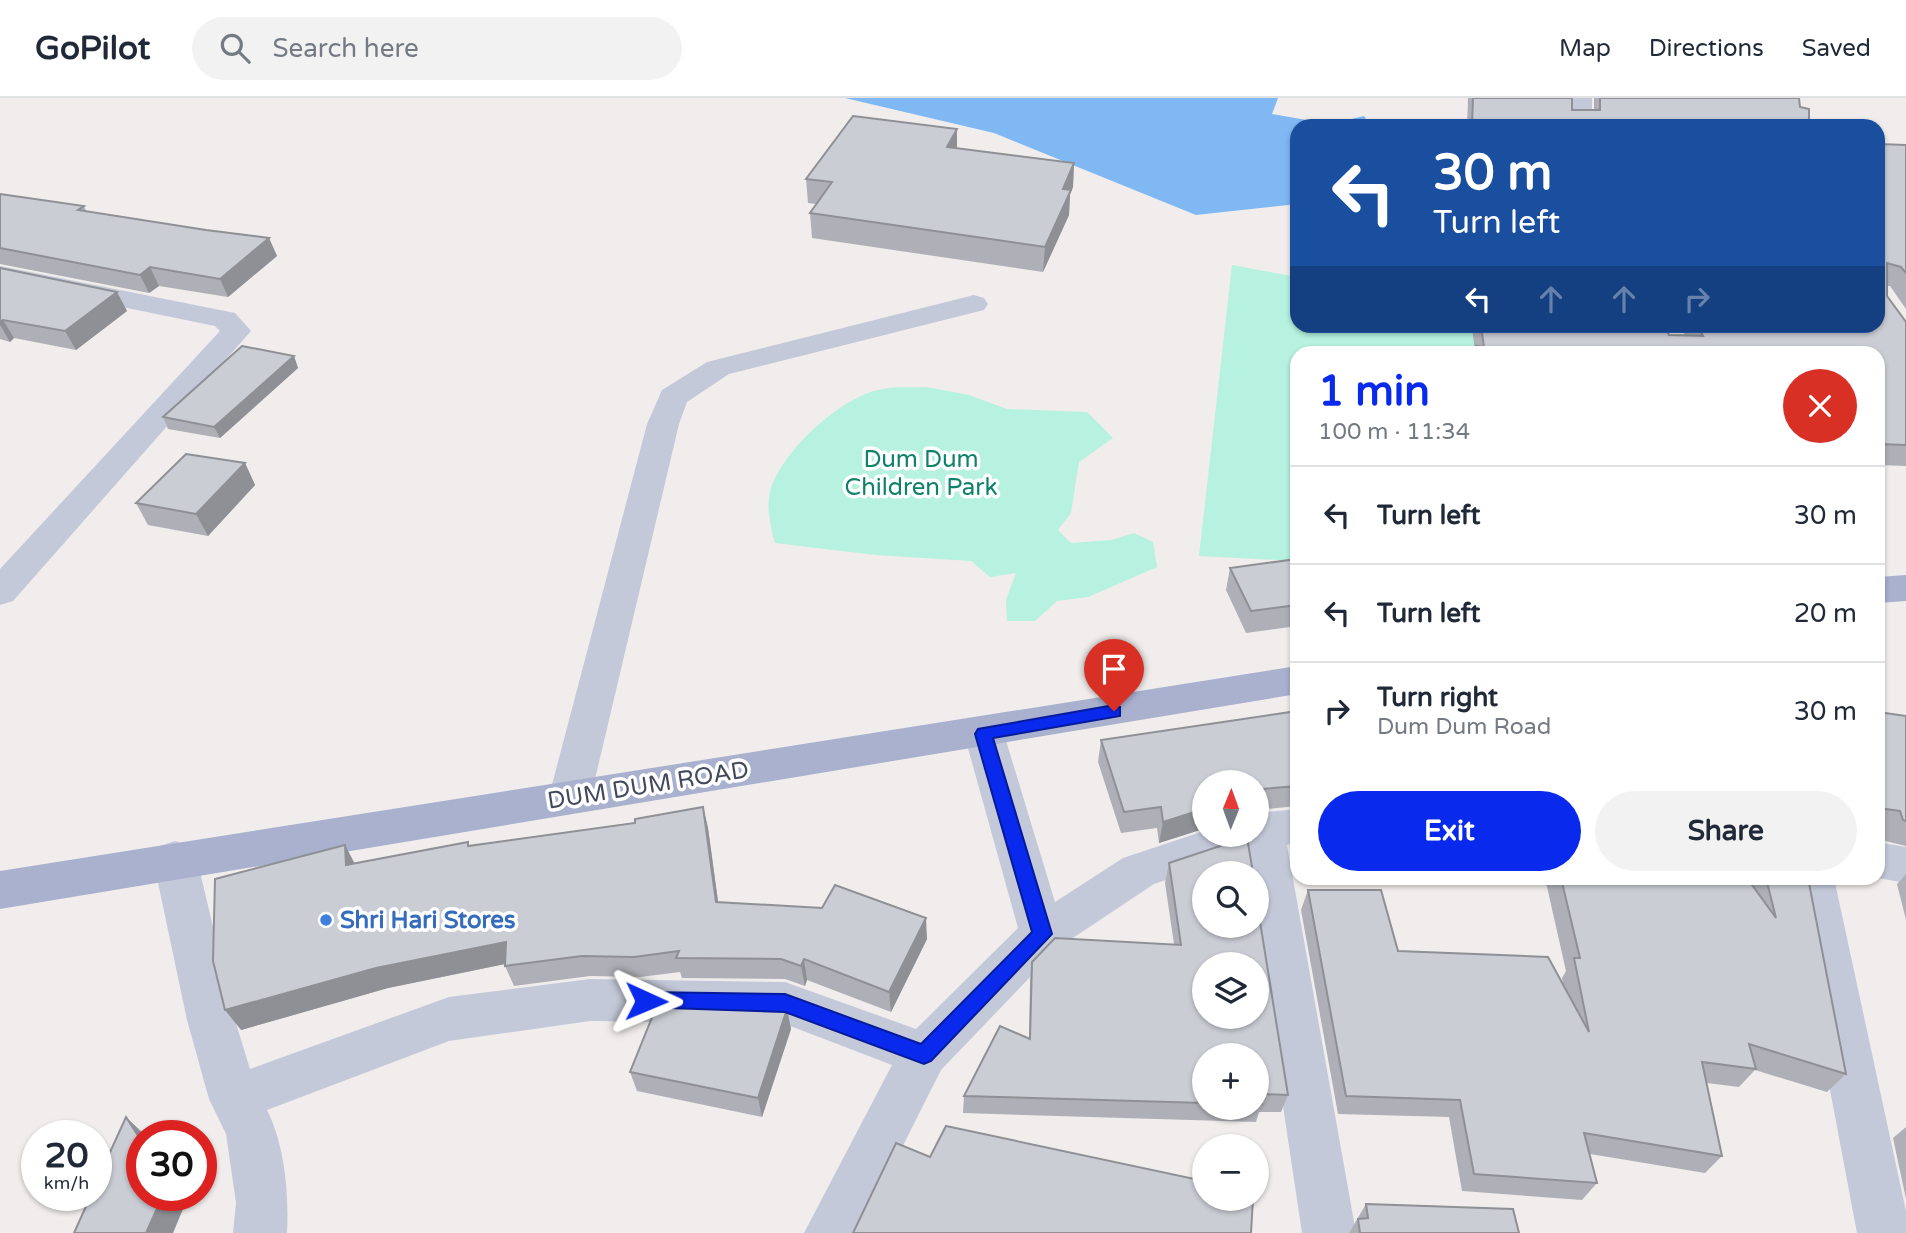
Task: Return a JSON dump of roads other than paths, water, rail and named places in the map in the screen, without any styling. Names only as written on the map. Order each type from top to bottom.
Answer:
[{"type":"main road","points":[[1885,590],[1906,588]]},
{"type":"main road","name":"DUM DUM ROAD","points":[[0,890],[175,859],[570,796],[984,734],[1290,681]]},
{"type":"street","points":[[1580,98],[1580,119]]},
{"type":"street","points":[[0,274],[225,320],[236,331],[0,592]]},
{"type":"street","points":[[570,796],[663,424],[674,397],[718,368],[974,304]]},
{"type":"street","points":[[984,734],[1042,934]]},
{"type":"street","points":[[831,1233],[924,1054],[1042,934],[1139,871],[1213,847]]},
{"type":"street","points":[[1269,847],[1329,1233]]},
{"type":"street","points":[[175,859],[211,1020],[234,1099],[251,1130],[262,1203],[260,1233]]},
{"type":"street","points":[[1885,861],[1906,865]]},
{"type":"street","points":[[1813,885],[1884,1233]]},
{"type":"street","points":[[234,1099],[449,1019],[590,1000],[785,1003],[924,1054]]},
{"type":"water","points":[[845,98],[1278,98],[1272,114],[1301,119],[1290,119],[1290,205],[1196,215],[994,133]]},
{"type":"place","name":"Shri Hari Stores","points":[[326,920]]},
{"type":"park label","name":"Dum Dum Children Park","points":[[921,473]]}]
